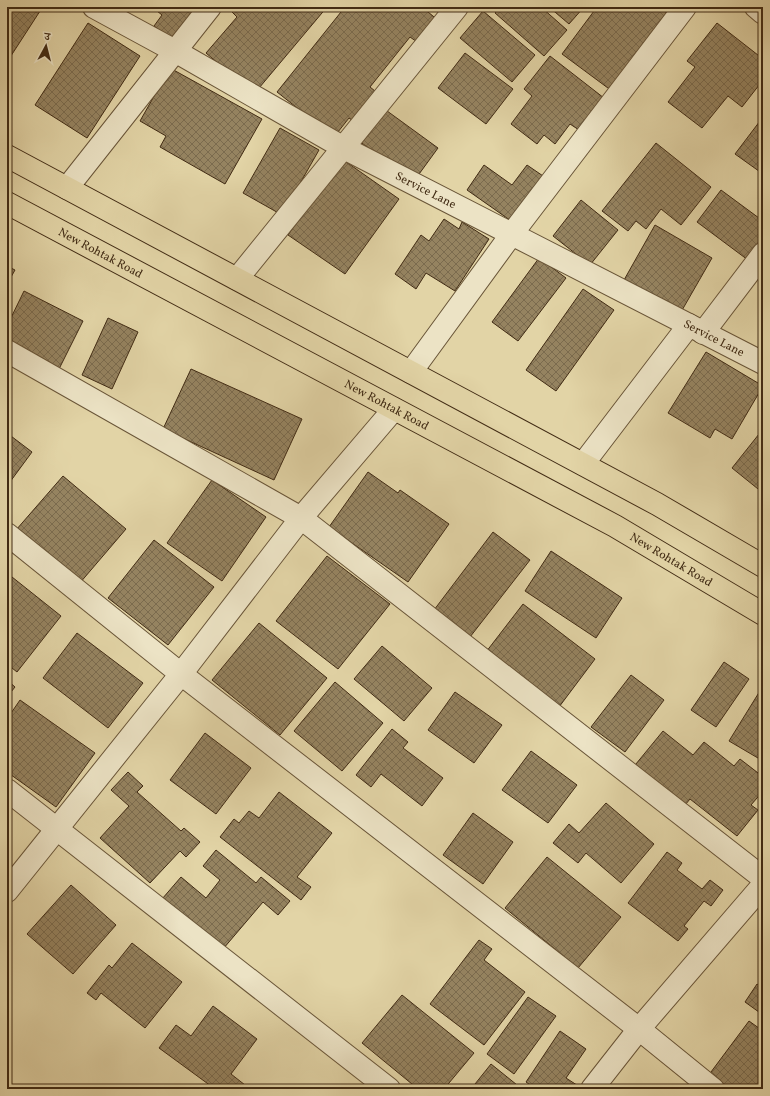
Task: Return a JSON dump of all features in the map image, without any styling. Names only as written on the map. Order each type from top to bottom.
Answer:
[{"type":"main road","points":[[7,156],[583,464],[762,564]]},
{"type":"main road","name":"New Rohtak Road","points":[[7,203],[615,526],[763,614]]},
{"type":"street","name":"Service Lane","points":[[94,7],[175,51],[344,148],[511,236],[763,362]]},
{"type":"street","points":[[67,188],[210,7]]},
{"type":"street","points":[[237,279],[457,7]]},
{"type":"street","points":[[411,372],[511,236],[685,7]]},
{"type":"street","points":[[756,7],[763,12]]},
{"type":"street","points":[[583,464],[696,329],[763,254]]},
{"type":"street","points":[[7,351],[301,518],[763,878]]},
{"type":"street","points":[[7,891],[181,674],[301,518],[394,409]]},
{"type":"street","points":[[7,534],[181,674],[639,1029],[713,1089]]},
{"type":"street","points":[[7,790],[389,1089]]},
{"type":"street","points":[[592,1089],[639,1029],[763,885]]},
{"type":"building","points":[[7,7],[42,8],[7,62]]},
{"type":"building","points":[[152,7],[200,7],[173,41],[154,26],[162,15]]},
{"type":"building","points":[[234,7],[327,7],[254,94],[206,53],[237,17],[231,11]]},
{"type":"building","points":[[345,7],[422,7],[439,21],[420,44],[410,37],[370,87],[380,95],[357,124],[349,118],[334,137],[277,92]]},
{"type":"building","points":[[500,7],[541,7],[567,30],[544,56],[495,13]]},
{"type":"building","points":[[549,7],[584,7],[569,24]]},
{"type":"building","points":[[597,7],[658,7],[673,17],[616,94],[562,54]]},
{"type":"building","points":[[483,11],[535,55],[512,82],[460,38]]},
{"type":"building","points":[[88,23],[140,56],[87,138],[35,105]]},
{"type":"building","points":[[717,23],[763,59],[763,80],[742,107],[728,96],[702,128],[668,102],[695,67],[687,61]]},
{"type":"building","points":[[465,53],[513,89],[486,124],[438,88]]},
{"type":"building","points":[[550,56],[604,98],[579,130],[570,124],[555,144],[544,135],[537,144],[511,124],[532,96],[524,89]]},
{"type":"building","points":[[170,68],[262,119],[225,184],[160,147],[166,136],[140,121]]},
{"type":"building","points":[[383,108],[438,148],[414,181],[359,141]]},
{"type":"building","points":[[763,117],[763,174],[735,154]]},
{"type":"building","points":[[280,128],[319,150],[282,215],[243,193]]},
{"type":"building","points":[[656,143],[711,187],[681,225],[661,209],[646,229],[636,221],[628,231],[602,211]]},
{"type":"building","points":[[342,159],[399,199],[345,274],[288,235]]},
{"type":"building","points":[[484,165],[512,185],[527,165],[546,178],[514,223],[467,190]]},
{"type":"building","points":[[721,190],[763,221],[763,249],[752,263],[697,222]]},
{"type":"building","points":[[581,200],[618,230],[590,265],[553,236]]},
{"type":"building","points":[[444,219],[459,229],[462,222],[489,239],[455,291],[426,273],[416,289],[395,274],[421,235],[429,241]]},
{"type":"building","points":[[655,225],[712,258],[681,312],[624,280]]},
{"type":"building","points":[[539,258],[566,278],[518,341],[492,322]]},
{"type":"building","points":[[7,266],[15,270],[7,284]]},
{"type":"building","points":[[583,289],[614,310],[556,391],[526,370]]},
{"type":"building","points":[[24,291],[83,321],[59,369],[7,343],[7,326]]},
{"type":"building","points":[[108,318],[138,332],[112,389],[82,375]]},
{"type":"building","points":[[706,352],[763,386],[732,439],[715,429],[710,438],[668,413]]},
{"type":"building","points":[[191,369],[302,419],[274,480],[163,429]]},
{"type":"building","points":[[763,429],[763,493],[732,468]]},
{"type":"building","points":[[7,433],[32,452],[7,486]]},
{"type":"building","points":[[368,472],[398,493],[400,490],[449,524],[408,582],[329,527]]},
{"type":"building","points":[[63,476],[126,529],[79,584],[16,530]]},
{"type":"building","points":[[212,480],[266,517],[222,581],[167,543]]},
{"type":"building","points":[[493,532],[530,560],[470,637],[434,610]]},
{"type":"building","points":[[154,540],[214,587],[168,645],[108,598]]},
{"type":"building","points":[[551,551],[622,598],[596,638],[525,591]]},
{"type":"building","points":[[327,556],[390,604],[338,669],[276,621]]},
{"type":"building","points":[[7,573],[61,616],[17,672],[7,664]]},
{"type":"building","points":[[523,604],[595,659],[559,707],[486,652]]},
{"type":"building","points":[[259,623],[327,678],[280,735],[212,680]]},
{"type":"building","points":[[77,633],[143,683],[108,728],[43,678]]},
{"type":"building","points":[[382,646],[432,688],[404,721],[354,679]]},
{"type":"building","points":[[724,662],[749,679],[716,727],[691,710]]},
{"type":"building","points":[[631,675],[664,700],[625,752],[591,727]]},
{"type":"building","points":[[7,680],[15,687],[7,697]]},
{"type":"building","points":[[335,682],[383,723],[342,771],[294,731]]},
{"type":"building","points":[[763,686],[763,761],[729,741]]},
{"type":"building","points":[[455,692],[502,725],[474,763],[428,730]]},
{"type":"building","points":[[20,700],[95,753],[56,807],[7,772],[7,719]]},
{"type":"building","points":[[392,729],[408,742],[403,748],[443,778],[422,806],[381,774],[371,787],[356,775]]},
{"type":"building","points":[[663,731],[693,755],[704,742],[734,766],[740,759],[762,776],[760,779],[763,782],[763,791],[751,805],[758,810],[737,836],[690,799],[681,810],[631,770]]},
{"type":"building","points":[[205,733],[251,768],[216,814],[170,780]]},
{"type":"building","points":[[531,751],[577,785],[548,823],[502,790]]},
{"type":"building","points":[[128,772],[143,786],[137,792],[181,831],[184,828],[200,842],[186,857],[180,851],[150,883],[100,838],[129,806],[111,790]]},
{"type":"building","points":[[279,792],[332,833],[297,877],[311,887],[301,900],[220,837],[234,819],[239,823],[249,811],[259,818]]},
{"type":"building","points":[[606,803],[654,844],[621,883],[586,853],[578,863],[553,843],[569,824],[579,833]]},
{"type":"building","points":[[473,813],[513,842],[483,884],[443,855]]},
{"type":"building","points":[[216,850],[256,883],[261,877],[290,901],[278,915],[263,902],[223,949],[162,899],[181,877],[206,898],[220,880],[203,866]]},
{"type":"building","points":[[667,852],[682,863],[677,870],[702,889],[710,880],[723,890],[711,906],[704,901],[684,926],[688,929],[678,941],[628,903]]},
{"type":"building","points":[[547,857],[621,917],[578,968],[505,908]]},
{"type":"building","points":[[71,885],[116,925],[73,974],[27,934]]},
{"type":"building","points":[[479,940],[492,949],[484,960],[525,992],[484,1045],[430,1004]]},
{"type":"building","points":[[132,943],[182,982],[145,1028],[101,993],[96,1000],[87,993],[109,965],[112,968]]},
{"type":"building","points":[[757,984],[763,988],[763,1015],[745,1002]]},
{"type":"building","points":[[402,995],[474,1053],[444,1089],[418,1089],[362,1043]]},
{"type":"building","points":[[528,997],[556,1016],[514,1074],[487,1054]]},
{"type":"building","points":[[213,1006],[257,1039],[231,1074],[245,1085],[242,1089],[215,1089],[159,1048],[176,1025],[191,1036]]},
{"type":"building","points":[[749,1021],[763,1031],[763,1089],[717,1089],[705,1080]]},
{"type":"building","points":[[560,1031],[586,1049],[566,1078],[583,1089],[536,1089],[526,1082]]},
{"type":"building","points":[[491,1064],[522,1089],[471,1089]]}]
